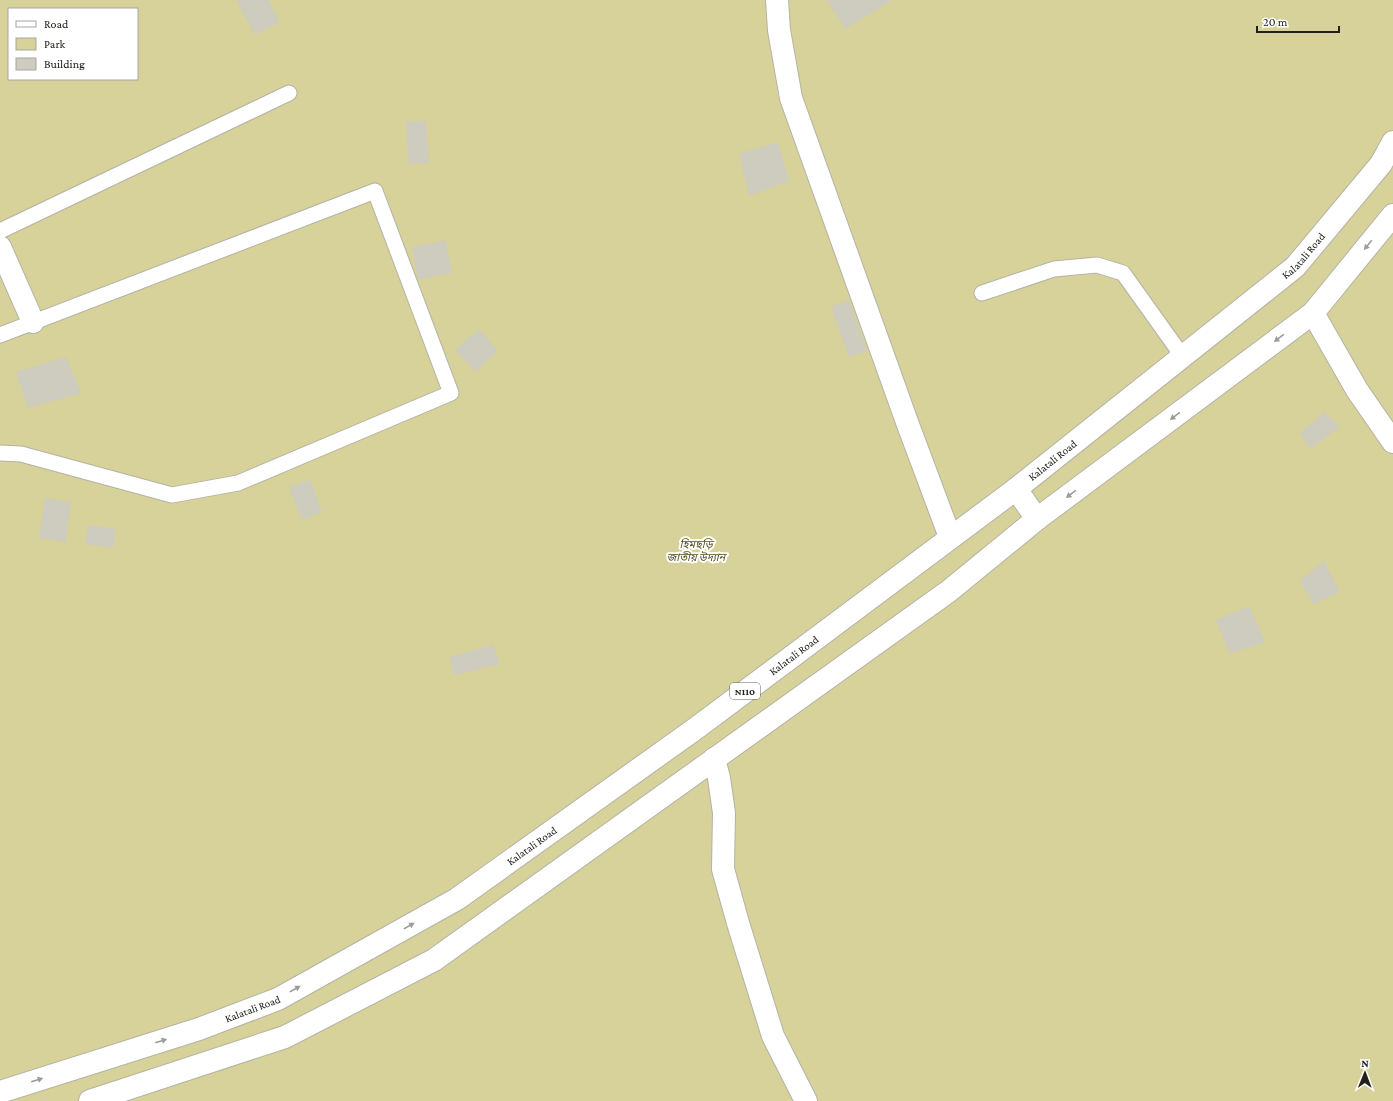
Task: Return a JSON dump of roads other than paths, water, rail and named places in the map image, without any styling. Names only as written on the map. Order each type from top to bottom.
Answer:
[{"type":"main road","points":[[777,0],[779,30],[791,98],[907,422],[950,537]]},
{"type":"main road","name":"Kalatali Road","points":[[0,1092],[199,1029],[278,999],[458,899],[695,729],[1016,489],[1295,267],[1381,164],[1393,142]]},
{"type":"main road","points":[[90,1101],[285,1037],[434,960],[948,591],[1037,519],[1313,313],[1393,215]]},
{"type":"main road","points":[[0,247],[33,322]]},
{"type":"main road","points":[[1313,313],[1357,390],[1393,442]]},
{"type":"main road","points":[[1016,489],[1037,519]]},
{"type":"main road","points":[[714,759],[719,778],[724,813],[723,869],[773,1036],[806,1101]]},
{"type":"lane","points":[[0,231],[289,92]]},
{"type":"lane","points":[[0,336],[375,191],[451,393],[238,482],[172,495],[21,454],[0,453]]},
{"type":"lane","points":[[982,293],[1054,269],[1097,265],[1123,273],[1183,356]]},
{"type":"park label","name":"হিমছড়ি জাতীয় উদ্যান","points":[[696,550]]}]
